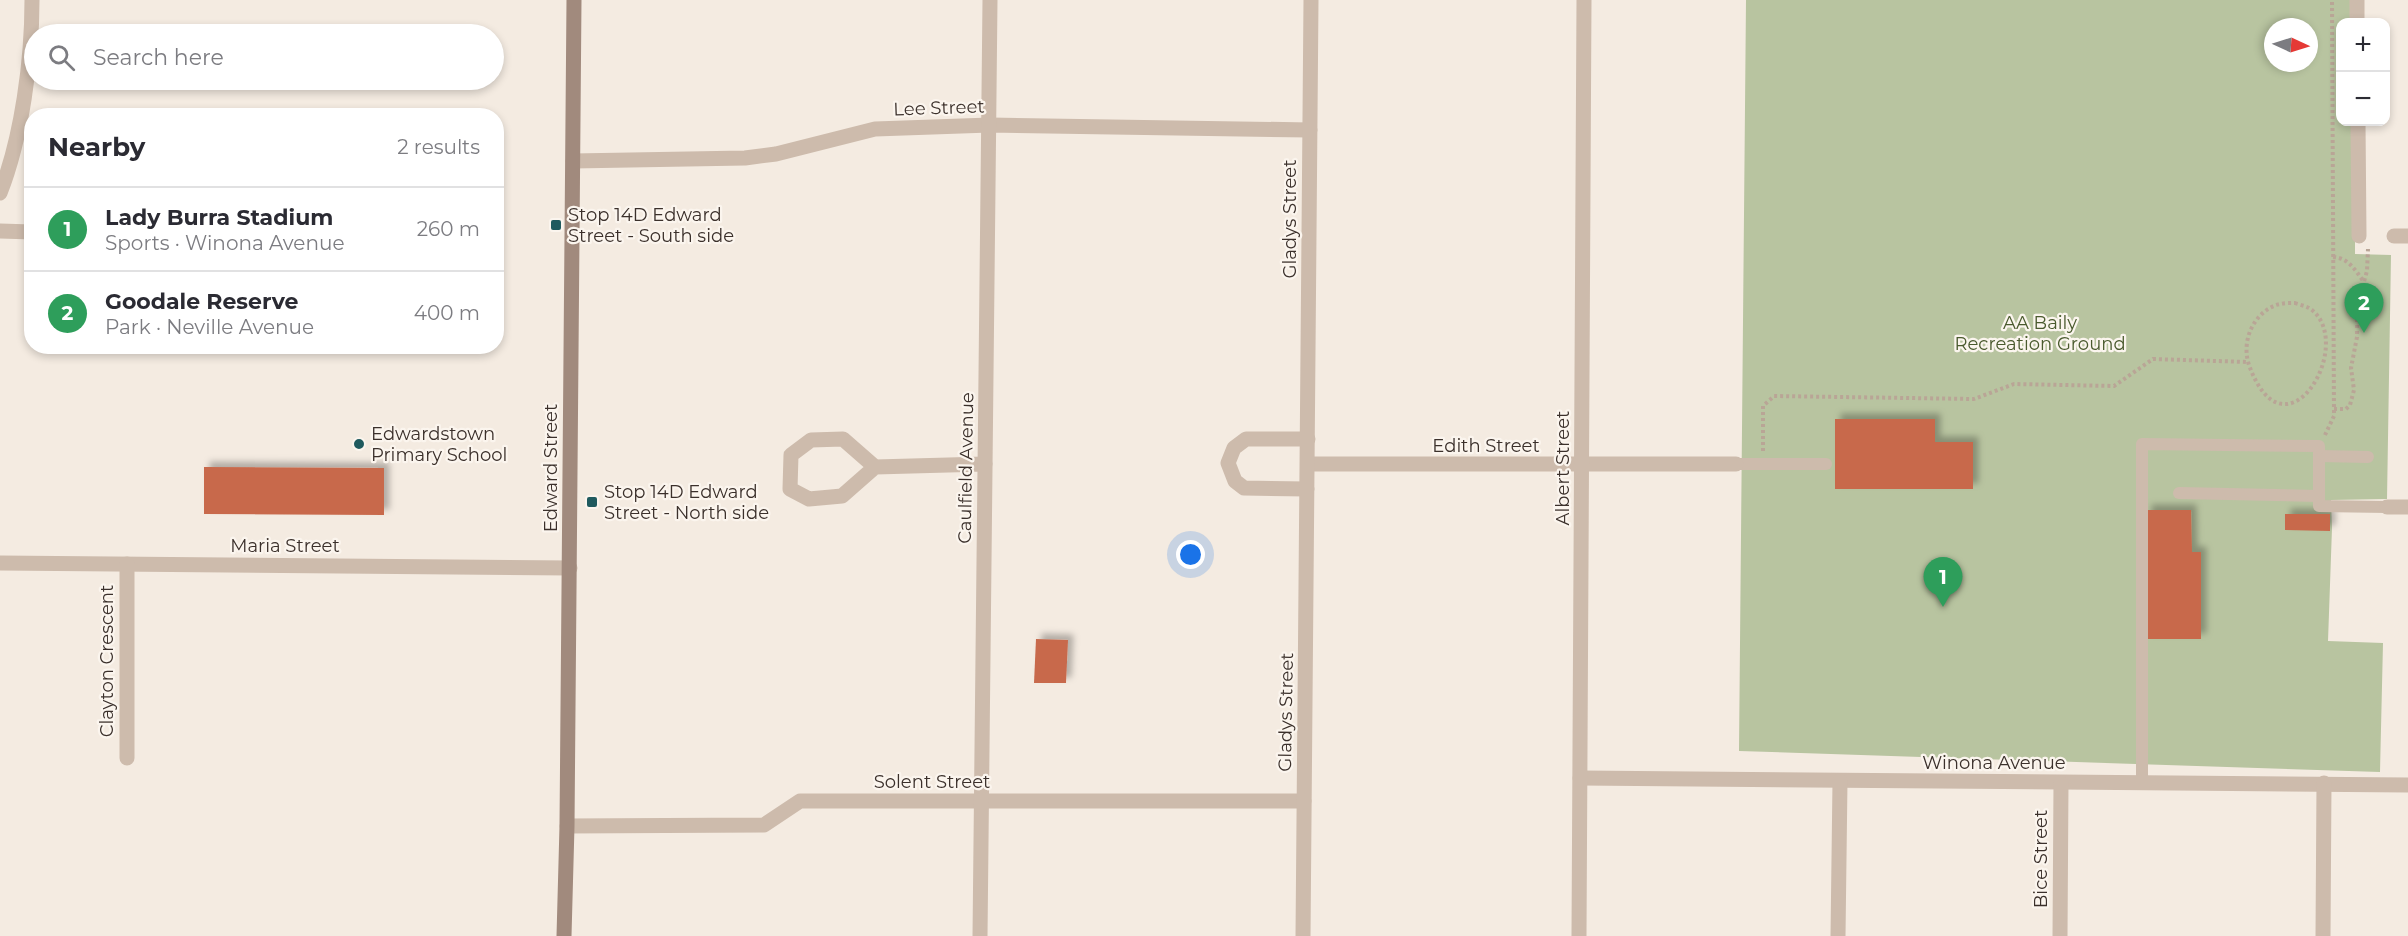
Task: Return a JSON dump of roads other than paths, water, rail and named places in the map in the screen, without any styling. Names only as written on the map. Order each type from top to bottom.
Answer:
[{"type":"street","points":[[32,0],[32,24]]},
{"type":"street","name":"Edward Street","points":[[564,936],[570,568],[574,0]]},
{"type":"street","name":"Caulfield Avenue","points":[[980,936],[990,0]]},
{"type":"street","name":"Gladys Street","points":[[1303,936],[1311,0]]},
{"type":"street","name":"Albert Street","points":[[1579,936],[1584,0]]},
{"type":"street","points":[[2357,0],[2357,18]]},
{"type":"street","points":[[0,193],[21,116],[24,90]]},
{"type":"street","name":"Lee Street","points":[[573,161],[746,158],[776,154],[874,129],[990,125],[1310,130]]},
{"type":"street","points":[[2358,126],[2363,242]]},
{"type":"street","points":[[0,231],[24,232]]},
{"type":"street","points":[[875,467],[843,439],[812,440],[791,455],[790,489],[809,499],[842,496],[875,467],[985,464]]},
{"type":"street","points":[[1307,489],[1244,488],[1235,481],[1228,463],[1234,448],[1246,439],[1308,439]]},
{"type":"street","name":"Edith Street","points":[[1308,464],[1582,466],[1736,464]]},
{"type":"street","points":[[2387,507],[2408,507]]},
{"type":"street","name":"Maria Street","points":[[0,563],[570,568]]},
{"type":"street","name":"Clayton Crescent","points":[[127,564],[127,758]]},
{"type":"street","name":"Winona Avenue","points":[[1580,778],[2408,785]]},
{"type":"street","points":[[1838,936],[1840,781]]},
{"type":"street","name":"Bice Street","points":[[2060,936],[2061,783]]},
{"type":"street","points":[[2323,936],[2324,783]]},
{"type":"street","name":"Solent Street","points":[[567,826],[764,825],[800,801],[1304,801]]},
{"type":"lane","points":[[2142,783],[2142,444],[2319,451],[2368,457]]},
{"type":"lane","points":[[2319,451],[2319,506],[2387,507]]},
{"type":"lane","points":[[1736,464],[1826,464]]},
{"type":"lane","points":[[2179,493],[2319,496]]},
{"type":"place","name":"Stop 14D Edward Street - South side","points":[[556,225]]},
{"type":"place","name":"Goodale Reserve","points":[[2364,333]]},
{"type":"place","name":"Edwardstown Primary School","points":[[359,444]]},
{"type":"place","name":"Stop 14D Edward Street - North side","points":[[592,502]]},
{"type":"place","name":"Lady Burra Stadium","points":[[1943,607]]},
{"type":"park label","name":"AA Baily Recreation Ground","points":[[2040,333]]}]
